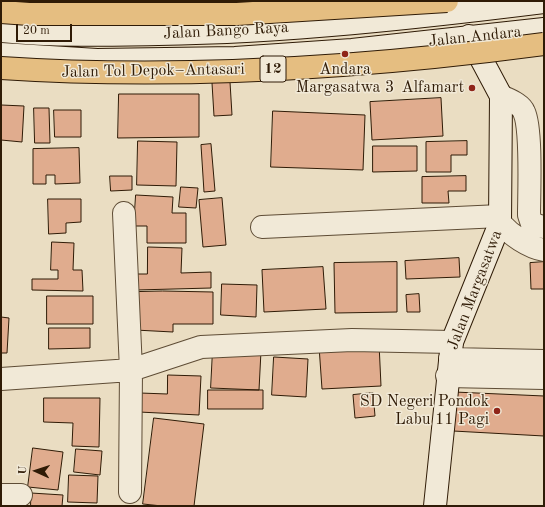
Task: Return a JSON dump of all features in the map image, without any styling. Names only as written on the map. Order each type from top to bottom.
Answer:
[{"type":"highway","points":[[1,12],[29,14],[237,14],[451,7]]},
{"type":"highway","name":"Jalan Tol Depok–Antasari","points":[[1,68],[76,73],[187,73],[328,66],[443,57],[544,44]]},
{"type":"street","name":"Jalan Andara","points":[[404,10],[544,2]]},
{"type":"street","name":"Jalan Margasatwa","points":[[434,506],[450,359],[500,219],[502,96],[470,37],[451,7]]},
{"type":"street","name":"Jalan Bango Raya","points":[[1,31],[117,35],[234,33],[286,29],[404,10]]},
{"type":"street","points":[[404,10],[406,44]]},
{"type":"street","points":[[286,29],[288,55]]},
{"type":"street","name":"Jalan Andara","points":[[406,44],[544,29]]},
{"type":"street","name":"Jalan Bango Raya","points":[[1,54],[97,60],[156,60],[288,55],[406,44]]},
{"type":"street","points":[[502,96],[515,103],[524,111],[528,133],[529,215],[532,224],[544,227]]},
{"type":"street","points":[[124,213],[131,370],[130,492]]},
{"type":"street","points":[[262,227],[500,219],[508,231],[536,248],[544,250]]},
{"type":"street","points":[[1,379],[131,370],[201,347],[352,340],[544,378]]},
{"type":"street","points":[[450,359],[544,361]]},
{"type":"building","points":[[230,82],[232,115],[214,116],[212,83]]},
{"type":"building","points":[[119,94],[199,94],[199,137],[118,138]]},
{"type":"building","points":[[441,98],[443,136],[372,140],[370,102]]},
{"type":"building","points":[[1,105],[24,106],[22,142],[1,140]]},
{"type":"building","points":[[34,108],[49,108],[50,143],[35,143]]},
{"type":"building","points":[[54,110],[81,110],[81,137],[55,137]]},
{"type":"building","points":[[273,111],[365,115],[363,170],[271,167]]},
{"type":"building","points":[[138,141],[177,142],[176,186],[137,185]]},
{"type":"building","points":[[467,141],[467,155],[451,155],[451,172],[426,172],[426,142]]},
{"type":"building","points":[[211,144],[215,191],[204,192],[201,145]]},
{"type":"building","points":[[373,146],[417,146],[417,171],[373,172]]},
{"type":"building","points":[[79,148],[80,183],[55,184],[55,175],[46,175],[46,184],[33,184],[33,149]]},
{"type":"building","points":[[110,176],[132,176],[132,190],[111,191]]},
{"type":"building","points":[[466,176],[466,191],[448,191],[449,203],[422,203],[422,177]]},
{"type":"building","points":[[181,187],[198,188],[196,208],[179,207]]},
{"type":"building","points":[[136,195],[173,197],[172,213],[186,213],[186,243],[147,243],[147,226],[134,226]]},
{"type":"building","points":[[222,198],[226,245],[203,247],[199,200]]},
{"type":"building","points":[[48,199],[81,199],[81,222],[66,223],[66,233],[49,234]]},
{"type":"building","points":[[52,242],[74,243],[73,270],[82,270],[83,291],[32,290],[32,279],[58,279],[58,270],[51,270]]},
{"type":"building","points":[[148,247],[182,248],[181,273],[211,272],[211,288],[136,290],[135,274],[147,274]]},
{"type":"building","points":[[459,258],[460,277],[406,279],[405,261]]},
{"type":"building","points":[[397,262],[397,312],[335,313],[334,263]]},
{"type":"building","points":[[544,262],[544,289],[531,289],[530,263]]},
{"type":"building","points":[[323,267],[326,309],[264,312],[262,270]]},
{"type":"building","points":[[222,284],[257,285],[256,317],[221,315]]},
{"type":"building","points":[[136,292],[213,292],[213,324],[173,324],[173,332],[135,330]]},
{"type":"building","points":[[419,294],[420,312],[407,312],[406,295]]},
{"type":"building","points":[[47,296],[93,296],[93,324],[47,324]]},
{"type":"building","points":[[1,317],[9,318],[7,353],[1,353]]},
{"type":"building","points":[[49,328],[90,328],[90,348],[49,349]]},
{"type":"building","points":[[379,343],[381,386],[322,389],[319,346]]},
{"type":"building","points":[[213,349],[261,351],[259,390],[211,388]]},
{"type":"building","points":[[274,357],[308,359],[306,397],[272,395]]},
{"type":"building","points":[[168,375],[201,376],[199,415],[139,412],[140,393],[167,394]]},
{"type":"building","points":[[208,390],[263,390],[263,409],[208,409]]},
{"type":"building","name":"SD Negeri Pondok Labu 11 Pagi","points":[[454,392],[544,396],[544,436],[453,431]]},
{"type":"building","points":[[373,393],[375,416],[355,418],[353,395]]},
{"type":"building","points":[[44,398],[100,398],[99,447],[72,446],[73,423],[44,422]]},
{"type":"building","points":[[154,418],[204,424],[194,506],[162,506],[143,504]]},
{"type":"building","points":[[33,448],[63,452],[58,490],[28,487]]},
{"type":"building","points":[[76,449],[102,451],[100,475],[74,472]]},
{"type":"building","points":[[69,475],[98,476],[97,503],[68,502]]},
{"type":"building","points":[[31,493],[63,495],[62,506],[31,506]]},
{"type":"place","name":"Andara Margasatwa 3","points":[[345,54]]},
{"type":"place","name":"Alfamart","points":[[472,88]]},
{"type":"place","name":"SD Negeri Pondok Labu 11 Pagi","points":[[497,411]]}]
